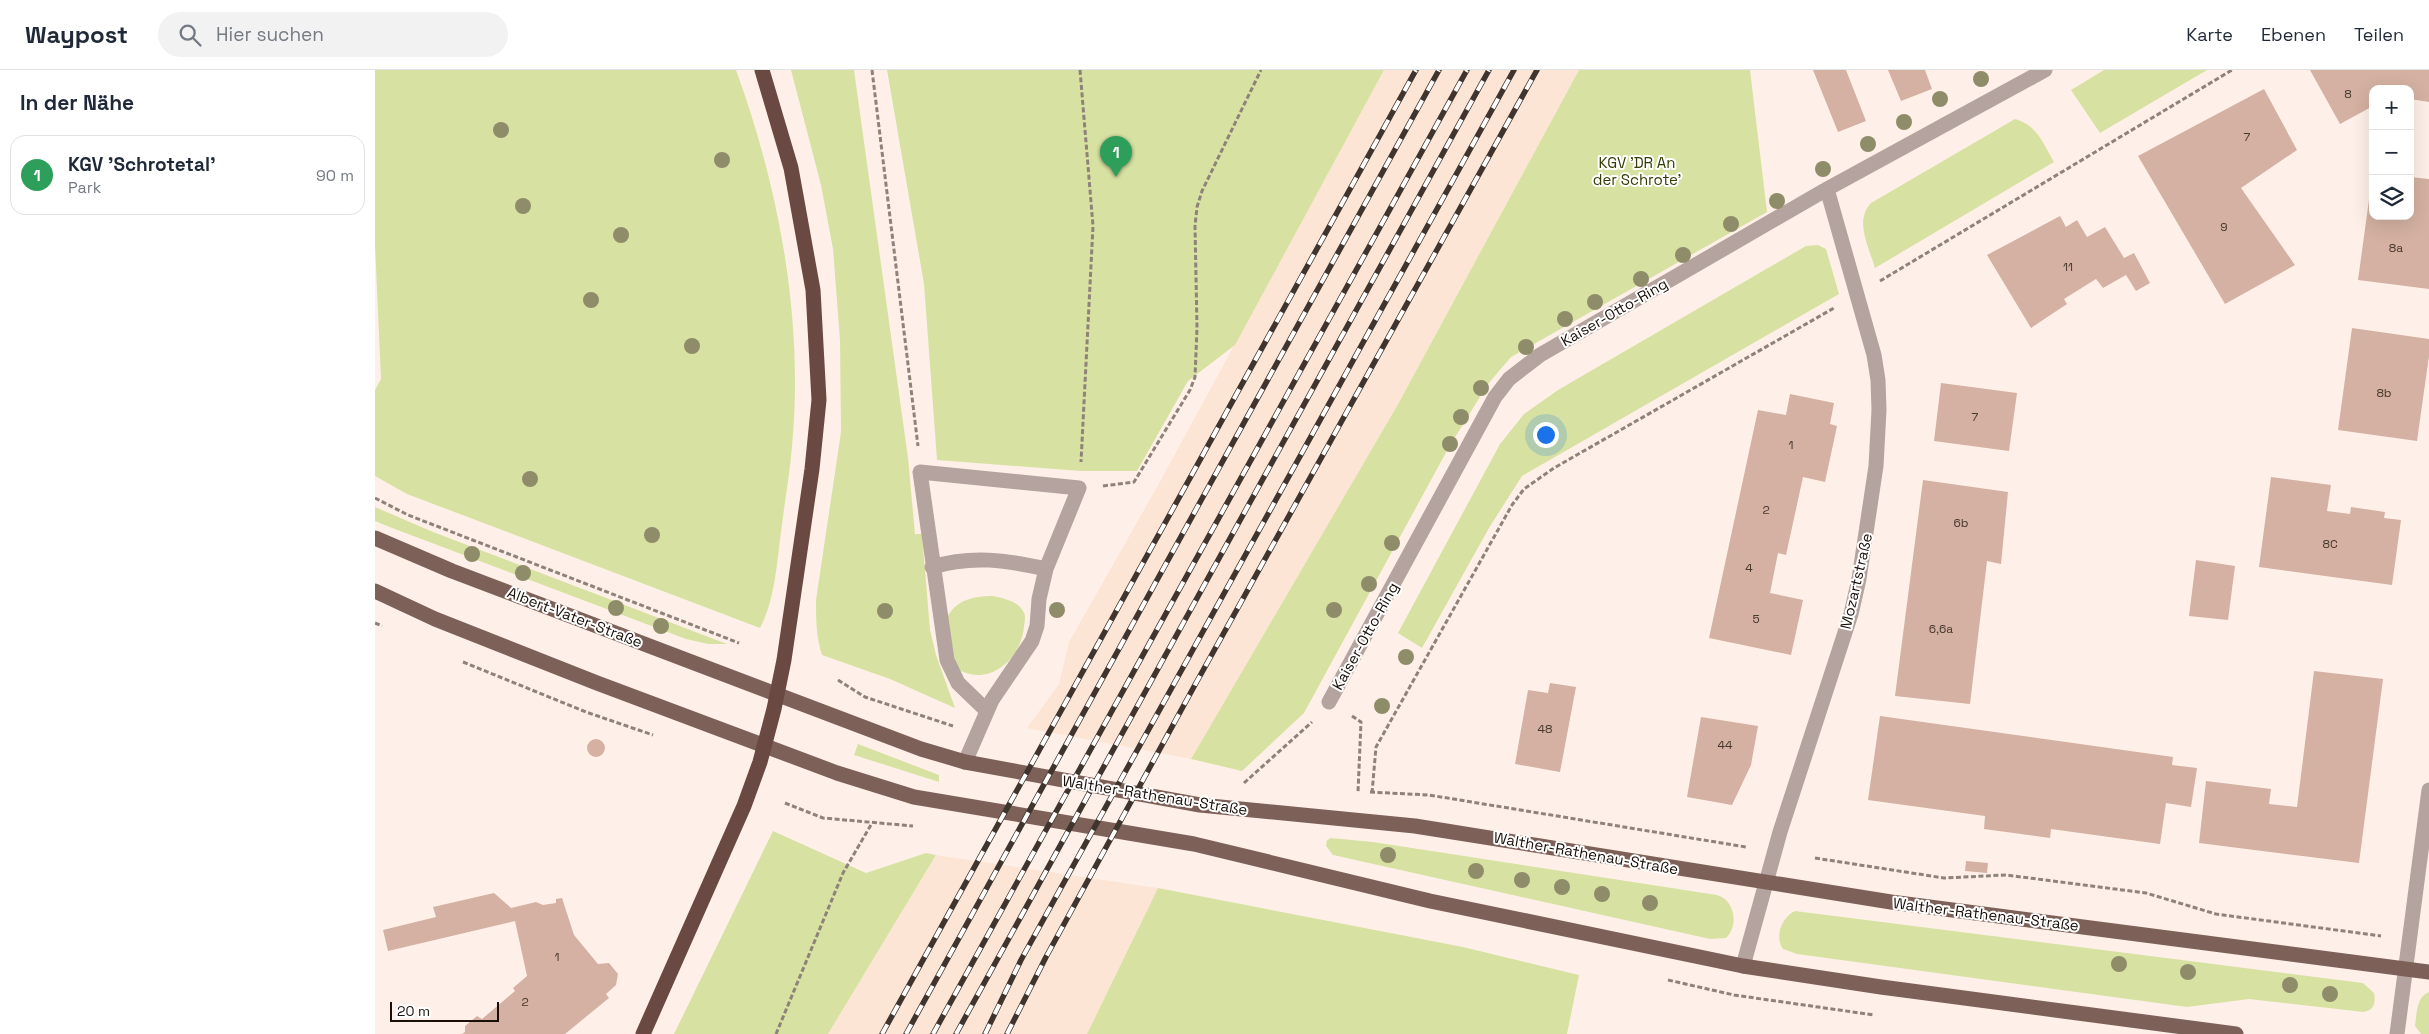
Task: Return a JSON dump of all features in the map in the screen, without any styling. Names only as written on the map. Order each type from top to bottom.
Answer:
[{"type":"highway","points":[[643,1034],[744,806],[764,745],[784,660],[812,469],[816,434],[818,382],[813,290],[791,168],[762,70]]},
{"type":"main road","name":"Albert-Vater-Straße","points":[[375,538],[451,571],[777,693]]},
{"type":"main road","points":[[375,591],[444,622],[837,773],[914,797],[1195,844],[1444,904],[1743,966],[1891,988],[2236,1034]]},
{"type":"main road","name":"Walther-Rathenau-Straße","points":[[777,693],[921,749],[965,762],[1200,805],[1415,826],[1900,904],[2429,972]]},
{"type":"street","name":"Kaiser-Otto-Ring","points":[[1329,702],[1495,397],[1505,383],[1539,355],[1827,189],[2045,70]]},
{"type":"street","name":"Mozartstraße","points":[[1743,966],[1767,884],[1779,832],[1851,614],[1866,543],[1876,466],[1879,410],[1878,380],[1874,355],[1827,189]]},
{"type":"street","points":[[965,762],[987,710],[1032,641],[1037,626],[1039,599],[1045,569],[1079,488],[920,472],[932,567],[947,660],[958,683],[987,710]]},
{"type":"street","points":[[932,567],[951,562],[988,558],[1045,569]]},
{"type":"street","points":[[2397,1034],[2429,790]]},
{"type":"path","points":[[872,70],[920,472]]},
{"type":"path","points":[[1080,70],[1092,195],[1093,256],[1079,488],[1134,482],[1191,387],[1196,374],[1197,349],[1195,226],[1197,207],[1202,191],[1261,70]]},
{"type":"path","points":[[1372,792],[1376,747],[1512,504],[1524,490],[1554,468],[1858,294],[2232,70]]},
{"type":"path","points":[[375,498],[408,515],[739,643]]},
{"type":"path","points":[[838,680],[865,696],[976,734]]},
{"type":"path","name":"Kaiser-Otto-Ring","points":[[1241,785],[1310,725],[1329,702],[1361,722],[1358,792]]},
{"type":"path","name":"Walther-Rathenau-Straße","points":[[1358,792],[1429,795],[1746,848]]},
{"type":"path","points":[[776,1034],[843,873],[872,823]]},
{"type":"path","name":"Walther-Rathenau-Straße","points":[[1815,858],[1945,878],[2006,875],[2146,893],[2216,914],[2381,936]]},
{"type":"shaded area","points":[[1384,70],[1579,70],[1397,406],[1191,759],[1027,728],[1059,684],[1069,642],[1157,487]]},
{"type":"shaded area","points":[[936,855],[1158,888],[1087,1034],[828,1034]]},
{"type":"green space","points":[[375,70],[736,70],[765,161],[776,208],[785,255],[794,351],[795,399],[790,466],[773,591],[760,628],[407,494],[375,476],[375,390],[381,379],[375,245]]},
{"type":"green space","points":[[791,70],[854,70],[908,458],[915,534],[922,534],[930,630],[936,655],[955,708],[890,679],[822,655],[820,648],[816,600],[841,432],[840,340],[833,249],[821,185]]},
{"type":"green space","points":[[887,70],[1384,70],[1235,345],[1188,381],[1137,471],[1081,471],[937,460],[924,284]]},
{"type":"green space","name":"KGV 'DR An der Schrote'","points":[[1579,70],[1750,70],[1767,212],[1511,357],[1488,384],[1449,447],[1304,713],[1242,771],[1191,759],[1397,406]]},
{"type":"green space","points":[[2104,70],[2207,70],[2100,133],[2071,90]]},
{"type":"green space","points":[[2015,119],[2034,130],[2054,162],[1875,268],[1863,226],[1866,210],[1871,203]]},
{"type":"green space","points":[[1818,245],[1826,249],[1839,294],[1522,476],[1489,528],[1422,648],[1398,633],[1500,444],[1524,414],[1558,390],[1806,246]]},
{"type":"green space","points":[[375,507],[433,532],[727,644],[708,644],[686,639],[387,526],[375,521]]},
{"type":"green space","points":[[992,596],[1009,600],[1021,608],[1025,618],[1022,638],[1010,659],[1001,667],[991,673],[968,674],[956,668],[947,618],[955,607],[966,600]]},
{"type":"green space","points":[[858,744],[939,775],[939,782],[854,755]]},
{"type":"green space","points":[[773,831],[866,873],[926,853],[936,855],[828,1034],[674,1034]]},
{"type":"green space","points":[[1331,838],[1373,842],[1717,895],[1728,902],[1731,908],[1734,920],[1733,927],[1726,938],[1710,939],[1333,855],[1326,846],[1327,840]]},
{"type":"green space","points":[[1158,888],[1463,947],[1579,975],[1567,1034],[1087,1034]]},
{"type":"green space","points":[[1795,911],[2363,983],[2374,993],[2375,1000],[2372,1008],[2364,1012],[2249,999],[2187,1007],[1797,954],[1783,949],[1779,938],[1783,922]]},
{"type":"green space","points":[[2429,992],[2429,1034],[2421,1034],[2415,1026],[2417,1011],[2419,1002]]},
{"type":"building","points":[[1813,70],[1846,70],[1866,121],[1838,132]]},
{"type":"building","points":[[1888,70],[1925,70],[1932,89],[1901,101]]},
{"type":"building","points":[[2310,70],[2429,70],[2429,102],[2414,100],[2414,85],[2369,85],[2369,108],[2340,124]]},
{"type":"building","points":[[2264,89],[2297,150],[2241,188],[2295,265],[2225,304],[2138,156]]},
{"type":"building","points":[[2414,177],[2429,179],[2429,289],[2358,280],[2369,200],[2369,220],[2414,220]]},
{"type":"building","points":[[2060,216],[2066,227],[2077,220],[2087,237],[2105,227],[2124,258],[2134,253],[2150,283],[2136,291],[2126,275],[2103,288],[2096,279],[2064,299],[2067,304],[2031,328],[1987,255]]},
{"type":"building","points":[[2352,328],[2429,339],[2429,356],[2417,441],[2338,430]]},
{"type":"building","points":[[1941,383],[2017,393],[2009,451],[1934,441]]},
{"type":"building","points":[[1790,394],[1834,403],[1830,424],[1837,426],[1825,482],[1803,477],[1786,555],[1778,553],[1770,593],[1803,600],[1791,655],[1709,638],[1758,410],[1786,415]]},
{"type":"building","points":[[2271,477],[2331,485],[2327,511],[2350,514],[2351,507],[2385,512],[2384,518],[2401,520],[2392,585],[2259,567]]},
{"type":"building","points":[[1923,480],[2008,492],[2001,564],[1987,561],[1970,704],[1895,696]]},
{"type":"building","points":[[2196,560],[2235,566],[2228,620],[2189,616]]},
{"type":"building","points":[[2314,671],[2383,679],[2359,863],[2199,843],[2206,781],[2271,789],[2269,804],[2297,807]]},
{"type":"building","points":[[1550,683],[1576,687],[1560,772],[1515,764],[1528,690],[1548,693]]},
{"type":"building","points":[[1880,716],[2173,757],[2172,765],[2197,768],[2191,807],[2166,803],[2160,844],[2051,829],[2050,838],[1984,829],[1985,816],[1868,800]]},
{"type":"building","points":[[1701,717],[1758,726],[1751,765],[1732,805],[1687,797]]},
{"type":"building","points":[[596,739],[602,742],[605,748],[602,754],[596,757],[590,754],[587,748],[590,742]]},
{"type":"building","points":[[1966,861],[1988,863],[1987,873],[1965,871]]},
{"type":"building","points":[[494,893],[511,908],[536,902],[543,905],[556,903],[556,899],[562,898],[574,935],[598,964],[609,963],[618,974],[616,985],[606,994],[609,998],[565,1034],[462,1034],[465,1032],[465,1026],[477,1016],[482,1019],[515,991],[513,988],[527,976],[515,921],[388,951],[383,930],[436,917],[433,907]]},
{"type":"railway","points":[[882,1034],[1416,70]]},
{"type":"railway","points":[[906,1034],[1439,70]]},
{"type":"railway","points":[[933,1034],[1467,70]]},
{"type":"railway","points":[[956,1034],[1489,70]]},
{"type":"railway","points":[[985,1034],[1021,960],[1514,70]]},
{"type":"railway","points":[[1007,1034],[1046,957],[1196,683],[1537,70]]},
{"type":"place","name":"KGV 'Schrotetal'","points":[[1116,177]]}]
